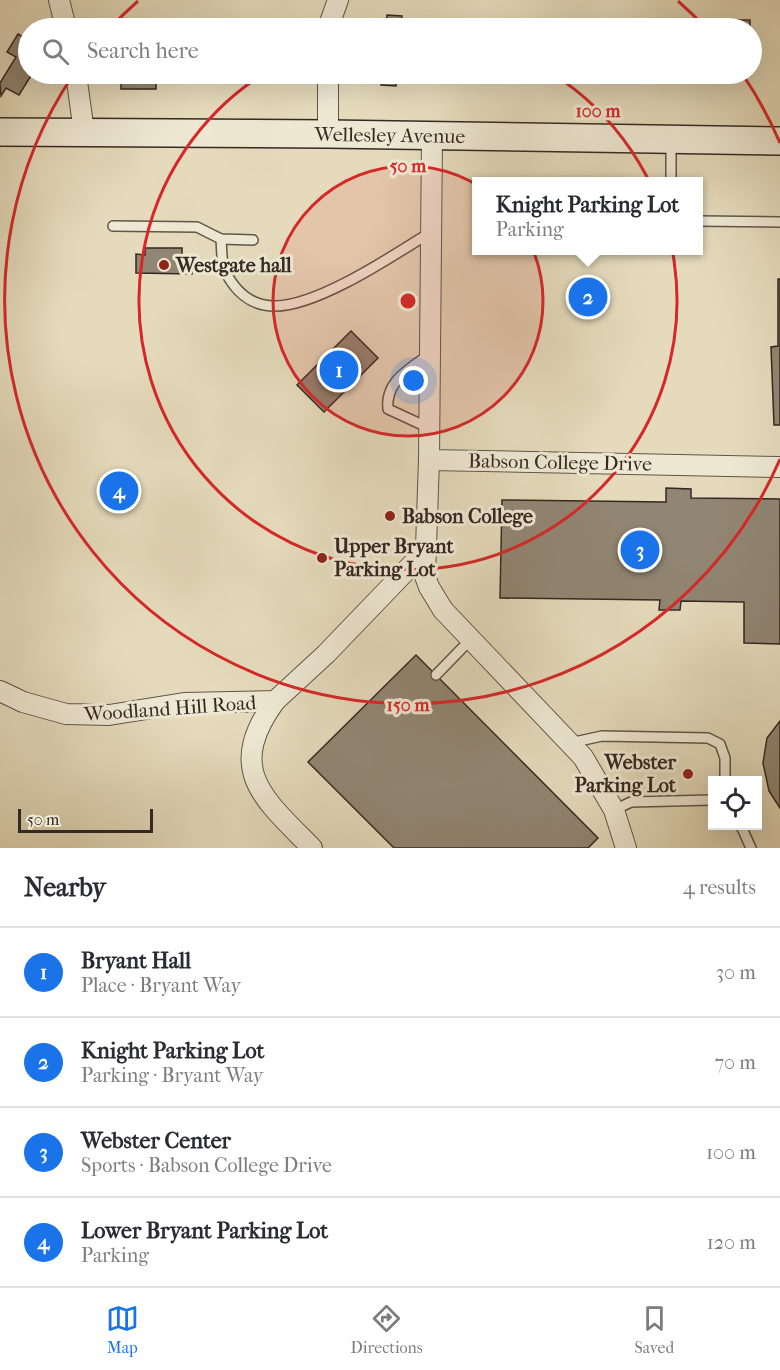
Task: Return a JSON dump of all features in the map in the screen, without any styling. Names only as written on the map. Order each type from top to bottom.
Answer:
[{"type":"main road","name":"Wellesley Avenue","points":[[0,132],[780,141]]},
{"type":"street","points":[[59,0],[64,18]]},
{"type":"street","points":[[322,0],[326,18]]},
{"type":"street","points":[[332,18],[338,0]]},
{"type":"street","points":[[78,84],[83,106],[84,132]]},
{"type":"street","points":[[327,84],[328,134]]},
{"type":"street","points":[[432,136],[429,460],[425,576],[443,610],[570,743],[598,780],[614,810],[626,848]]},
{"type":"street","name":"Babson College Drive","points":[[429,460],[780,466]]},
{"type":"street","name":"Woodland Hill Road","points":[[0,691],[23,702],[66,714],[110,715],[184,704],[275,701],[326,654],[426,550]]},
{"type":"street","points":[[275,701],[259,723],[252,745],[252,772],[261,794],[312,848]]},
{"type":"lane","points":[[671,140],[671,177]]},
{"type":"lane","points":[[703,221],[780,222]]},
{"type":"lane","points":[[112,226],[197,227],[221,239],[253,240]]},
{"type":"lane","points":[[221,239],[224,269],[239,293],[259,304],[276,306],[311,297],[358,277],[431,232]]},
{"type":"lane","points":[[429,355],[407,370],[392,385],[387,402],[388,409],[395,414],[429,428]]},
{"type":"lane","points":[[436,675],[471,639]]},
{"type":"lane","points":[[570,743],[602,736],[708,738],[720,744],[726,758],[725,776]]},
{"type":"lane","points":[[614,810],[630,802],[708,800]]},
{"type":"lane","points":[[743,830],[751,848]]},
{"type":"building","points":[[387,15],[402,16],[402,18],[387,18]]},
{"type":"building","points":[[18,34],[18,84],[26,84],[19,95],[6,88],[1,96],[0,83],[16,57],[7,52]]},
{"type":"building","points":[[121,84],[156,84],[156,89],[121,89]]},
{"type":"building","points":[[381,84],[396,84],[396,86]]},
{"type":"building","name":"Westgate hall","points":[[145,248],[182,248],[182,256],[192,256],[192,274],[136,273],[136,254],[145,255]]},
{"type":"building","points":[[778,279],[780,279],[780,425],[774,425],[771,347],[778,346]]},
{"type":"building","points":[[351,331],[378,358],[324,412],[297,385]]},
{"type":"building","points":[[666,488],[691,489],[691,498],[780,499],[780,644],[744,643],[744,602],[681,601],[680,610],[659,610],[660,600],[500,598],[502,500],[666,502]]},
{"type":"building","points":[[416,655],[598,838],[588,848],[394,848],[308,762]]},
{"type":"building","points":[[780,721],[780,808],[769,791],[763,763],[767,738]]},
{"type":"place","name":"Westgate hall","points":[[164,265]]},
{"type":"place","name":"Knight Parking Lot","points":[[588,297]]},
{"type":"place","name":"Bryant Hall","points":[[339,370]]},
{"type":"place","name":"Lower Bryant Parking Lot","points":[[119,491]]},
{"type":"place","name":"Babson College","points":[[390,516]]},
{"type":"place","name":"Webster Center","points":[[640,550]]},
{"type":"place","name":"Upper Bryant Parking Lot","points":[[322,558]]},
{"type":"place","name":"Webster Parking Lot","points":[[688,774]]}]
